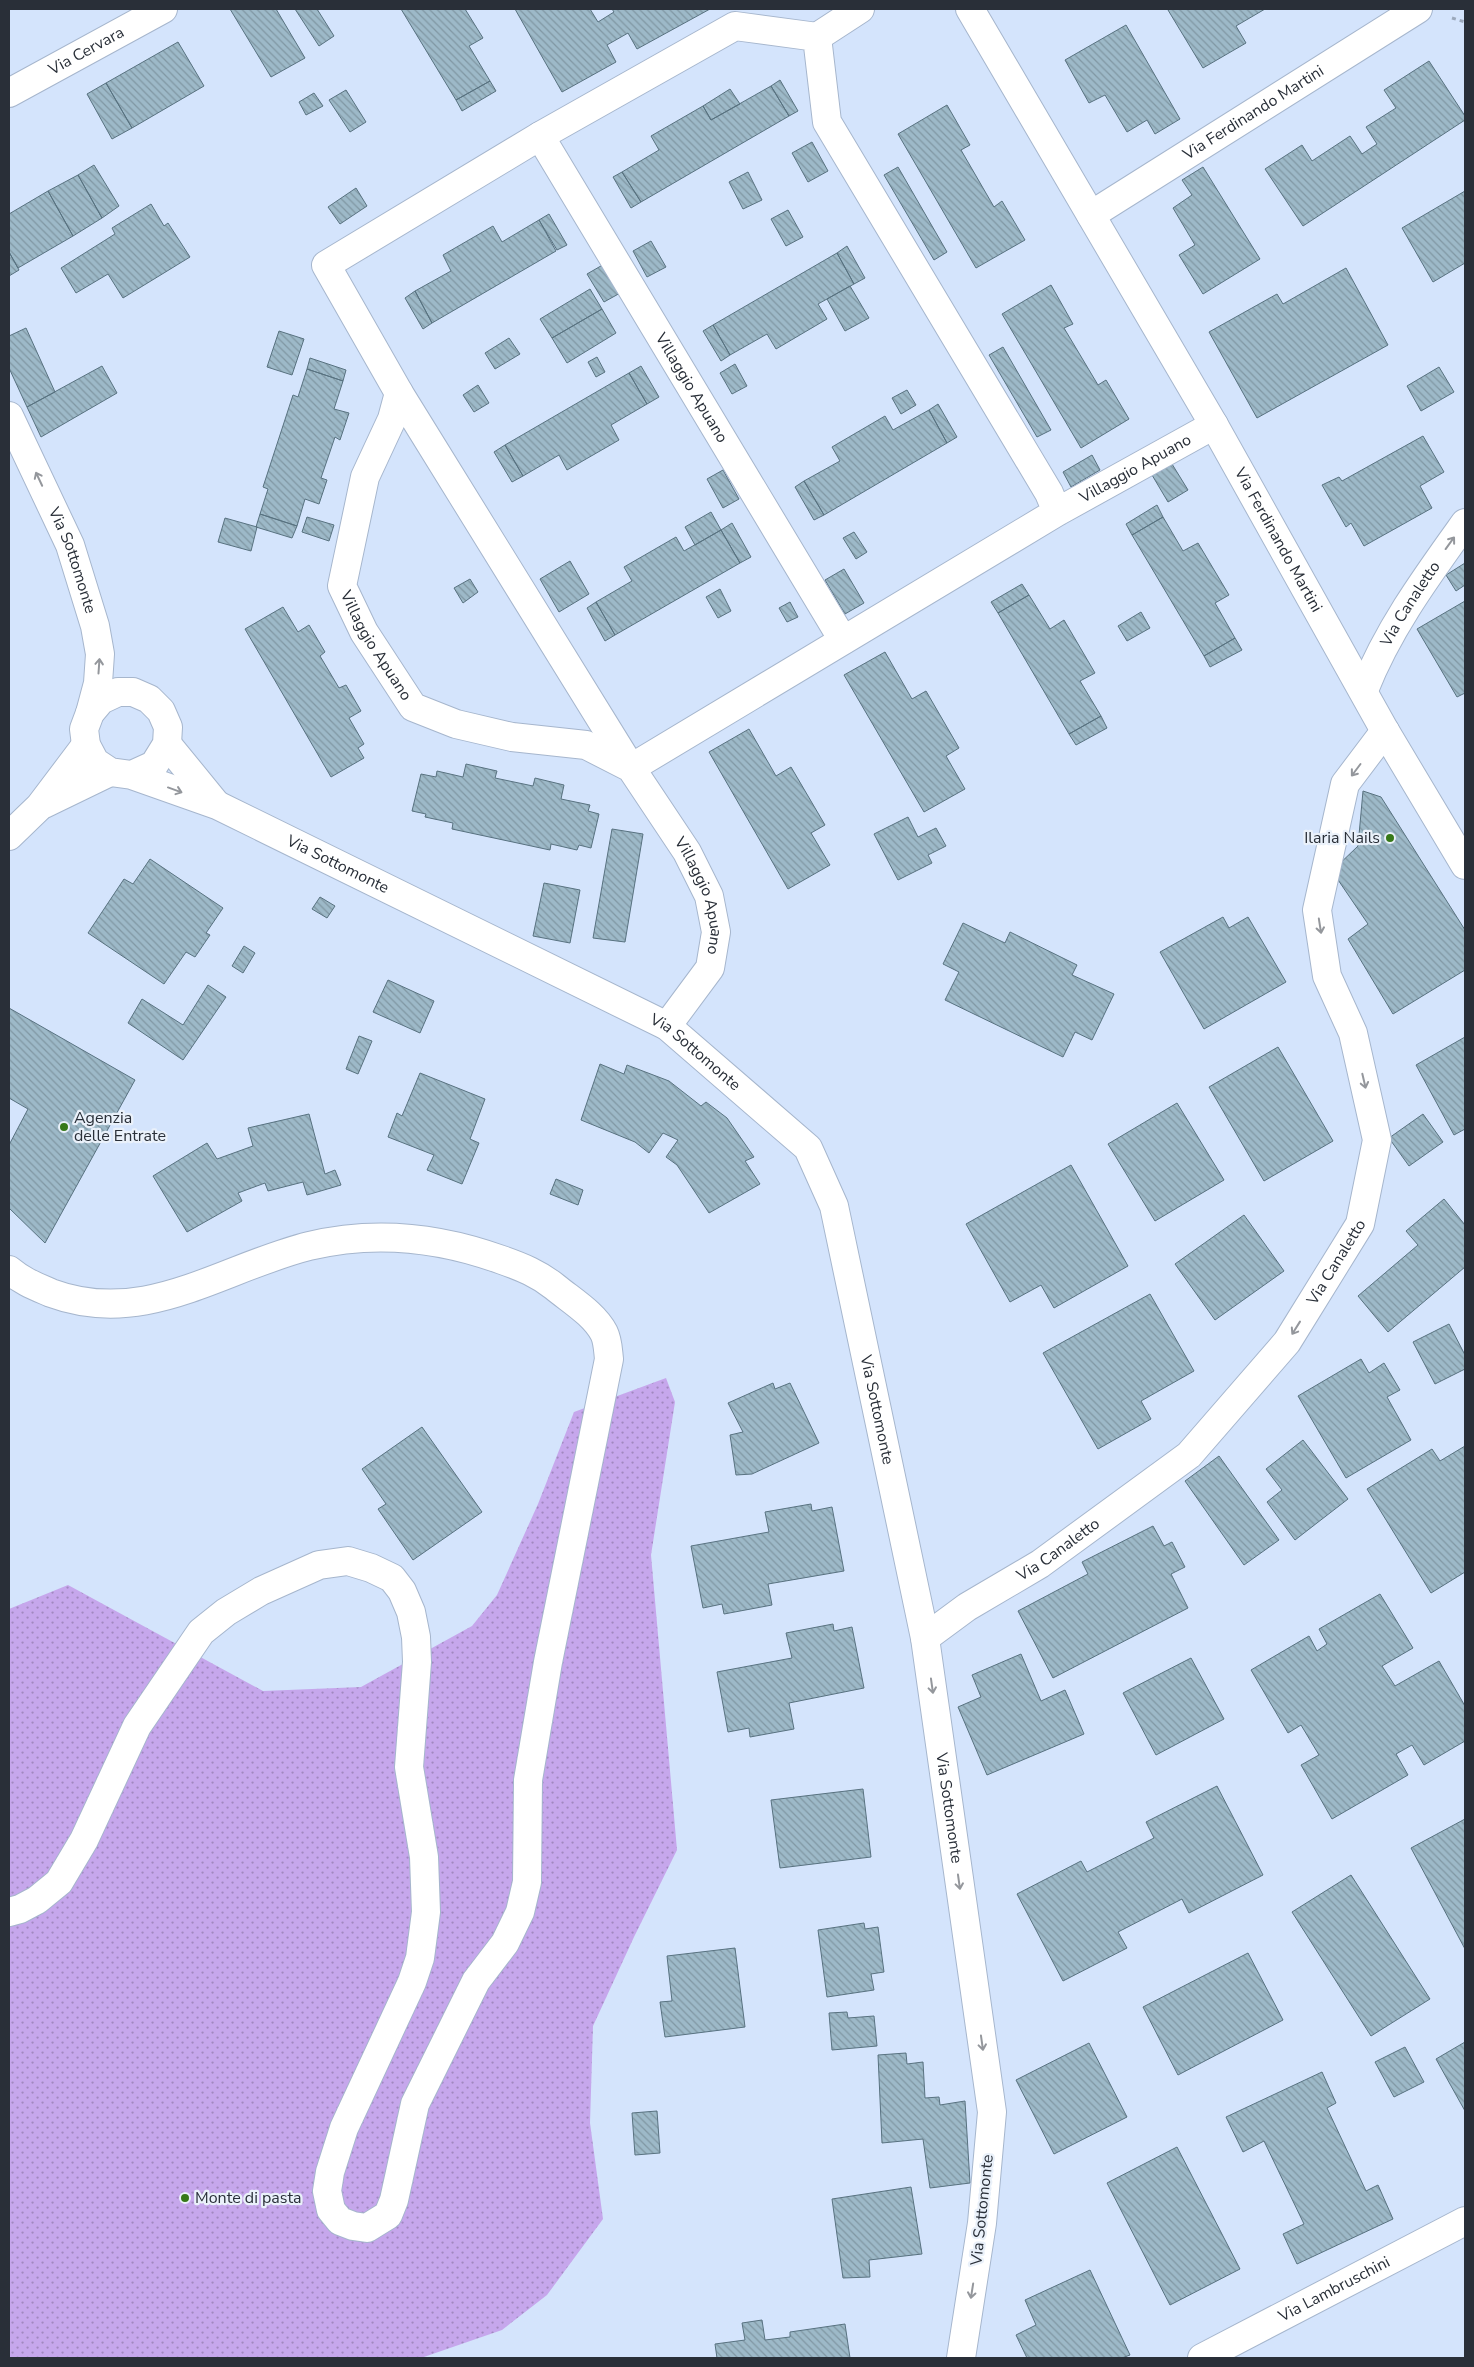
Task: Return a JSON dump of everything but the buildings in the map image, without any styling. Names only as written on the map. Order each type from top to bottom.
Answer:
[{"type":"street","name":"Via Cervara","points":[[9,93],[164,9]]},
{"type":"street","points":[[860,9],[817,37],[827,122],[1044,484],[1057,512]]},
{"type":"street","name":"Via Ferdinando Martini","points":[[970,9],[1214,424],[1364,690],[1385,732],[1465,865]]},
{"type":"street","name":"Via Ferdinando Martini","points":[[1090,215],[1418,9]]},
{"type":"street","name":"Villaggio Apuano","points":[[667,1026],[710,968],[716,932],[708,896],[687,852],[631,768],[399,393],[326,265],[540,136],[735,26],[817,37]]},
{"type":"street","name":"Villaggio Apuano","points":[[540,136],[843,640]]},
{"type":"street","name":"Villaggio Apuano","points":[[399,393],[392,419],[365,477],[342,586],[364,632],[413,707],[456,724],[512,737],[586,745],[631,768]]},
{"type":"street","name":"Via Sottomonte","points":[[9,416],[70,546],[95,626],[100,654],[98,683],[90,713]]},
{"type":"street","name":"Villaggio Apuano","points":[[631,768],[1057,512],[1214,424]]},
{"type":"street","name":"Via Canaletto","points":[[1364,690],[1378,656],[1421,584],[1465,523]]},
{"type":"street","points":[[40,806],[121,773],[154,765],[167,744],[168,727],[161,711],[149,698],[133,692],[118,692],[101,700],[90,713],[84,729],[86,745],[95,762],[121,773]]},
{"type":"street","name":"Via Canaletto","points":[[925,1638],[967,1607],[1056,1552],[1189,1455],[1286,1342],[1360,1224],[1377,1140],[1352,1033],[1327,976],[1317,910],[1345,784],[1385,732]]},
{"type":"street","name":"Via Sottomonte","points":[[167,744],[217,805]]},
{"type":"street","points":[[9,836],[40,806],[86,745]]},
{"type":"street","name":"Via Sottomonte","points":[[121,773],[217,805],[667,1026],[808,1148],[834,1206],[925,1638],[992,2112],[982,2223],[961,2358]]},
{"type":"street","points":[[9,1270],[22,1282],[58,1295],[83,1302],[119,1305],[150,1300],[180,1291],[307,1246],[342,1240],[418,1238],[470,1249],[540,1275],[595,1319],[605,1335],[609,1359],[552,1643],[528,1780],[527,1882],[520,1912],[505,1943],[476,1981],[415,2104],[394,2200],[388,2215],[367,2228],[353,2226],[340,2221],[331,2210],[326,2191],[344,2128],[412,1982],[420,1958],[426,1912],[424,1857],[408,1767],[417,1662],[416,1637],[411,1612],[402,1591],[392,1578],[371,1568],[348,1561],[319,1565],[261,1591],[226,1612],[202,1632],[137,1726],[84,1840],[59,1882],[37,1900],[20,1910],[9,1912]]},
{"type":"street","name":"Via Lambruschini","points":[[1202,2358],[1465,2221]]},
{"type":"shaded area","points":[[666,1378],[675,1402],[651,1555],[677,1850],[593,2026],[590,2123],[603,2219],[547,2295],[502,2330],[421,2358],[9,2358],[9,1609],[68,1585],[263,1691],[361,1687],[472,1626],[497,1595],[538,1504],[574,1412]]},
{"type":"place","name":"Ilaria Nails","points":[[1390,838]]},
{"type":"place","name":"Agenzia delle Entrate","points":[[64,1127]]},
{"type":"place","name":"Monte di pasta","points":[[185,2198]]}]
